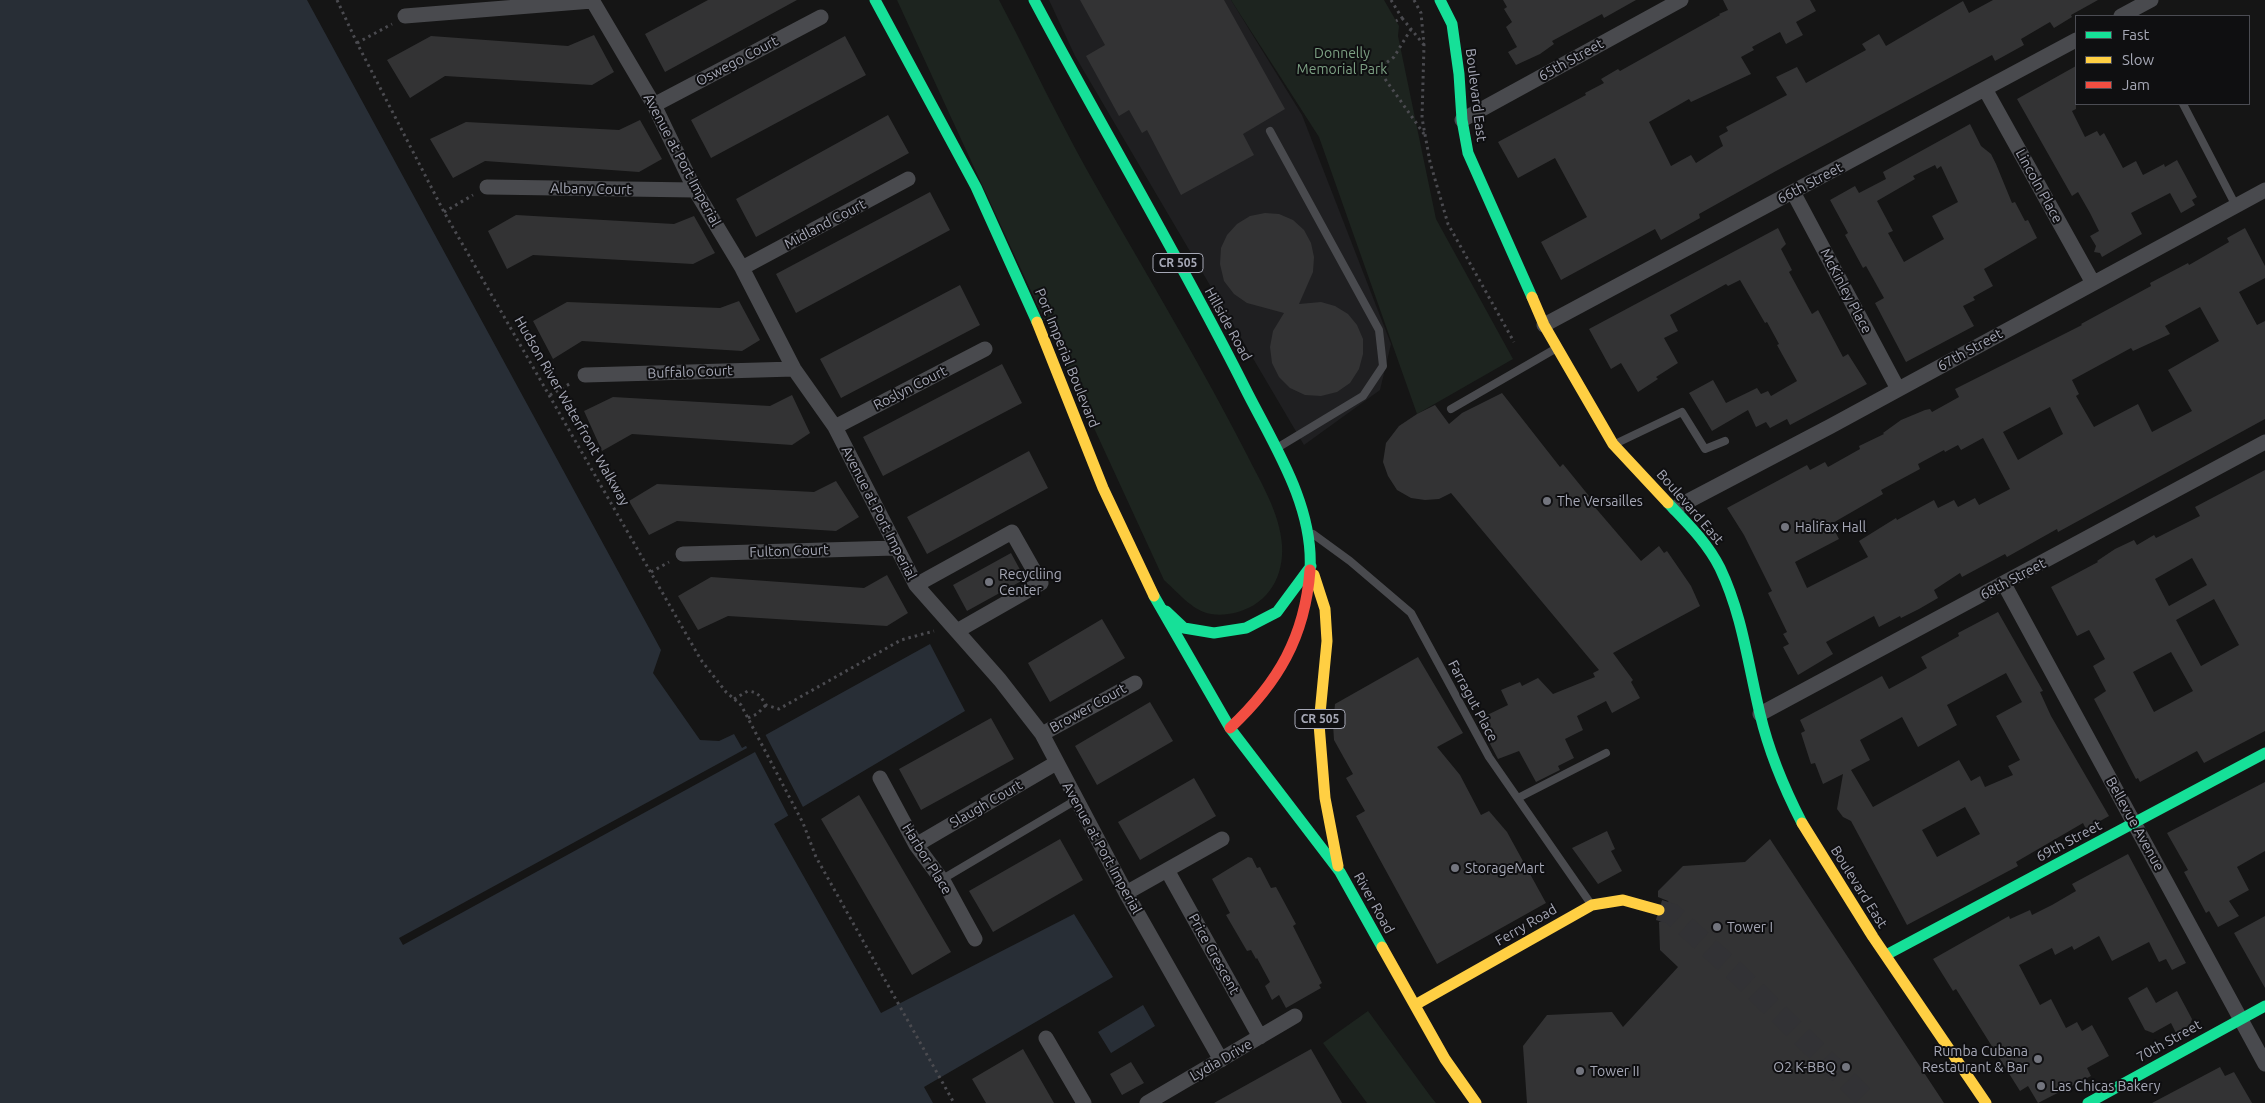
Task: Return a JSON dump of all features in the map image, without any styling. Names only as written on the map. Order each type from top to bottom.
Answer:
[{"type":"main road","name":"Port Imperial Boulevard","points":[[875,0],[976,187],[1048,346],[1103,488],[1156,601],[1230,728]]},
{"type":"main road","name":"Hillside Road","points":[[1034,0],[1043,10],[1246,389],[1290,476],[1309,531],[1311,566]]},
{"type":"main road","name":"Boulevard East","points":[[1440,0],[1452,24],[1459,74],[1462,120],[1468,153],[1544,325],[1613,444],[1702,539],[1719,566],[1732,593],[1748,651],[1760,714],[1781,781],[1810,838],[1986,1103]]},
{"type":"main road","points":[[1156,601],[1184,628],[1214,633],[1246,628],[1277,612],[1311,566]]},
{"type":"main road","name":"CR 505","points":[[1230,728],[1249,712],[1276,677],[1292,647],[1303,621],[1310,590],[1311,566]]},
{"type":"main road","name":"CR 505","points":[[1311,566],[1325,609],[1327,641],[1319,724],[1325,798],[1340,872]]},
{"type":"main road","name":"River Road","points":[[1230,728],[1340,872],[1445,1059],[1476,1103]]},
{"type":"main road","name":"69th Street","points":[[1886,955],[2265,753]]},
{"type":"main road","name":"Ferry Road","points":[[1415,1005],[1592,905],[1623,900],[1659,910]]},
{"type":"main road","name":"70th Street","points":[[2088,1103],[2265,1006]]},
{"type":"street","points":[[406,16],[592,0]]},
{"type":"street","name":"Avenue at Port Imperial","points":[[592,0],[654,105],[696,190],[742,268],[794,369],[835,427],[916,585],[1000,680],[1042,734],[1126,893],[1221,1060]]},
{"type":"street","name":"65th Street","points":[[1462,120],[1681,0]]},
{"type":"street","points":[[2131,14],[2151,0]]},
{"type":"street","name":"Oswego Court","points":[[654,105],[821,17]]},
{"type":"street","name":"66th Street","points":[[1544,325],[2075,41]]},
{"type":"street","name":"Lincoln Place","points":[[1985,89],[2093,283]]},
{"type":"street","name":"Midland Court","points":[[742,268],[908,180]]},
{"type":"street","name":"Albany Court","points":[[487,187],[696,190]]},
{"type":"street","name":"67th Street","points":[[1675,508],[2265,190]]},
{"type":"street","name":"McKinley Place","points":[[1793,192],[1898,389]]},
{"type":"street","name":"Roslyn Court","points":[[835,427],[985,349]]},
{"type":"street","name":"Buffalo Court","points":[[585,375],[794,369]]},
{"type":"street","name":"68th Street","points":[[1760,714],[2265,442]]},
{"type":"street","points":[[916,585],[1012,532],[1041,583],[952,626]]},
{"type":"street","name":"Fulton Court","points":[[683,554],[896,548]]},
{"type":"street","name":"Bellevue Avenue","points":[[2004,584],[2265,1064]]},
{"type":"street","name":"Brower Court","points":[[1042,734],[1135,683]]},
{"type":"street","name":"Slaugh Court","points":[[916,845],[1056,763]]},
{"type":"street","name":"Harbor Place","points":[[880,778],[916,845],[942,880],[975,939]]},
{"type":"street","points":[[1126,893],[1222,839]]},
{"type":"street","name":"Price Crescent","points":[[1167,870],[1260,1037]]},
{"type":"street","name":"Lydia Drive","points":[[1147,1103],[1295,1016]]},
{"type":"street","points":[[1046,1038],[1084,1103]]},
{"type":"lane","points":[[2184,105],[2236,206]]},
{"type":"lane","points":[[1270,131],[1379,330],[1383,366],[1363,396],[1276,449]]},
{"type":"lane","points":[[1451,409],[1556,348]]},
{"type":"lane","points":[[1613,444],[1682,412],[1706,449],[1725,441]]},
{"type":"lane","name":"Farragut Place","points":[[1309,531],[1350,561],[1411,613],[1489,757],[1592,905]]},
{"type":"lane","points":[[1518,798],[1606,753]]},
{"type":"lane","points":[[942,880],[1076,800]]},
{"type":"path","name":"Hudson River Waterfront Walkway","points":[[337,0],[357,43],[444,212],[701,660],[726,692],[741,705],[803,823],[816,857],[954,1103]]},
{"type":"path","points":[[1391,0],[1402,18],[1424,45]]},
{"type":"path","points":[[1414,0],[1421,13],[1424,45],[1422,118],[1430,162],[1448,224],[1514,342]]},
{"type":"path","points":[[357,43],[406,16]]},
{"type":"path","points":[[1396,22],[1402,18]]},
{"type":"path","points":[[1411,29],[1394,57],[1378,69],[1425,135]]},
{"type":"path","points":[[444,212],[487,187]]},
{"type":"path","points":[[550,395],[585,375]]},
{"type":"path","points":[[734,699],[748,691],[754,692],[761,697],[766,705],[779,709],[901,640],[952,626]]},
{"type":"path","points":[[748,718],[757,714],[766,705]]},
{"type":"shaded area","points":[[0,0],[307,0],[661,650],[653,673],[700,740],[719,741],[734,734],[742,748],[930,644],[965,711],[774,824],[881,1013],[1074,914],[1113,977],[924,1087],[933,1103],[0,1103]]},
{"type":"shaded area","points":[[1049,0],[1231,0],[1302,115],[1391,344],[1380,390],[1304,445],[1075,56]]},
{"type":"shaded area","points":[[1143,1005],[1155,1026],[1111,1053],[1098,1032]]},
{"type":"green space","points":[[897,0],[999,0],[1057,115],[1235,432],[1263,486],[1278,521],[1282,556],[1277,577],[1266,595],[1249,608],[1225,614],[1205,612],[1189,603],[1164,580]]},
{"type":"green space","name":"Donnelly Memorial Park","points":[[1231,0],[1384,0],[1399,26],[1398,36],[1436,219],[1513,359],[1417,414],[1319,137]]},
{"type":"green space","points":[[1368,1011],[1436,1103],[1367,1103],[1323,1043]]},
{"type":"pier","points":[[764,732],[804,809],[789,817],[755,752],[403,945],[399,938],[747,748],[745,743]]},
{"type":"building","points":[[708,0],[797,0],[665,72],[645,34]]},
{"type":"building","points":[[1080,0],[1224,0],[1285,109],[1243,134],[1254,155],[1181,195],[1147,130],[1142,133],[1129,110],[1119,116],[1086,56],[1105,45]]},
{"type":"building","points":[[1503,0],[1636,0],[1604,18],[1602,14],[1552,41],[1554,44],[1540,54],[1516,65],[1508,52],[1517,47],[1506,27],[1512,22],[1504,9],[1507,7]]},
{"type":"building","points":[[1723,0],[1810,0],[1816,11],[1796,22],[1803,35],[1786,44],[1780,32],[1752,47],[1754,50],[1741,57],[1751,74],[1691,102],[1689,99],[1649,122],[1671,166],[1691,155],[1696,163],[1723,146],[1719,136],[1728,131],[1726,127],[1787,95],[1776,77],[1797,67],[1806,83],[1866,50],[1862,44],[1879,34],[1886,46],[1963,1],[1969,13],[1993,0],[2098,0],[2071,15],[2072,17],[2054,28],[2050,22],[2021,39],[2024,45],[1995,61],[1992,55],[1776,171],[1699,214],[1700,218],[1661,240],[1655,229],[1561,280],[1541,242],[1587,217],[1555,158],[1518,178],[1498,142],[1586,95],[1585,93],[1604,83],[1601,79],[1618,69],[1620,71],[1728,10]]},
{"type":"building","points":[[594,35],[614,72],[592,85],[445,76],[410,98],[387,60],[431,36],[568,46]]},
{"type":"building","points":[[845,36],[866,75],[711,158],[691,120]]},
{"type":"building","points":[[2075,67],[2076,109],[2072,111],[2085,137],[2097,131],[2100,136],[2104,133],[2123,168],[2136,161],[2143,175],[2164,164],[2165,167],[2177,160],[2197,197],[2192,200],[2195,205],[2181,213],[2170,193],[2131,213],[2142,234],[2102,257],[2100,253],[2094,252],[2096,246],[2090,236],[2099,231],[2090,213],[2078,192],[2072,196],[2017,99]]},
{"type":"building","points":[[888,115],[909,153],[756,237],[736,199]]},
{"type":"building","points":[[640,120],[662,159],[639,172],[485,161],[453,178],[430,139],[466,122],[619,130]]},
{"type":"building","points":[[1970,124],[1981,146],[1991,154],[2012,203],[2015,202],[2025,221],[2028,220],[2037,238],[1984,269],[1993,286],[1973,297],[1975,300],[1963,306],[1974,326],[1906,362],[1875,303],[1884,298],[1866,266],[1863,268],[1845,235],[1848,233],[1830,200],[1855,186],[1859,193],[1886,179],[1883,172]],"holes":[[[1935,165],[1937,169],[1941,166],[1958,202],[1932,216],[1944,239],[1904,262],[1888,233],[1893,231],[1877,201],[1915,179],[1913,176]]]},
{"type":"building","points":[[930,192],[950,230],[796,313],[776,274]]},
{"type":"building","points":[[1265,213],[1279,214],[1293,220],[1304,230],[1311,243],[1314,257],[1313,272],[1299,304],[1321,302],[1335,306],[1348,314],[1357,325],[1363,339],[1363,354],[1359,369],[1350,383],[1337,392],[1321,396],[1305,395],[1290,388],[1279,377],[1272,363],[1270,347],[1273,331],[1284,313],[1247,303],[1234,294],[1224,281],[1220,264],[1221,248],[1227,235],[1237,224],[1250,216]]},
{"type":"building","points":[[516,215],[674,224],[694,216],[715,253],[693,264],[533,255],[507,269],[488,231]]},
{"type":"building","points":[[1778,228],[1786,244],[1781,249],[1792,270],[1789,272],[1812,314],[1818,310],[1843,357],[1848,354],[1867,384],[1790,425],[1787,419],[1770,428],[1766,422],[1756,427],[1748,410],[1712,431],[1689,393],[1713,380],[1726,403],[1757,388],[1761,394],[1768,391],[1771,396],[1797,381],[1777,345],[1779,344],[1767,322],[1765,323],[1740,280],[1728,286],[1726,284],[1670,315],[1678,331],[1664,338],[1678,363],[1656,377],[1658,379],[1638,392],[1621,363],[1611,369],[1589,329]]},
{"type":"building","points":[[2245,228],[2265,266],[2265,278],[2239,292],[2257,325],[2265,321],[2265,419],[2058,532],[2057,529],[2007,557],[2005,554],[1962,577],[1960,573],[1934,590],[1938,598],[1919,609],[1879,627],[1874,616],[1826,642],[1833,654],[1798,675],[1783,647],[1789,644],[1783,634],[1787,632],[1768,593],[1772,591],[1744,535],[1727,508],[1807,465],[1810,470],[1825,462],[1828,467],[1860,449],[1859,446],[1884,434],[1901,420],[1925,410],[1930,409],[1932,412],[1959,397],[1955,389],[2082,325],[2151,286],[2150,283],[2188,263],[2189,265],[2229,242],[2227,238]],"holes":[[[2200,307],[2219,341],[2168,370],[2192,411],[2152,432],[2138,404],[2094,427],[2076,396],[2079,394],[2072,380],[2131,348],[2133,351],[2170,334],[2165,326]],[[2050,407],[2063,434],[2018,460],[2003,432]],[[1983,438],[2010,489],[1979,505],[1975,498],[1958,507],[1954,500],[1938,508],[1934,500],[1897,520],[1896,518],[1859,541],[1868,557],[1807,588],[1795,562],[1839,539],[1831,524],[1883,494],[1881,490],[1920,469],[1918,464],[1958,445],[1961,450]]]},
{"type":"building","points":[[960,285],[980,325],[841,398],[820,359]]},
{"type":"building","points":[[739,301],[760,340],[742,351],[582,341],[553,359],[533,321],[567,302],[720,308]]},
{"type":"building","points":[[1002,364],[1022,403],[883,476],[863,437]]},
{"type":"building","points":[[1502,393],[1560,467],[1563,464],[1589,496],[1587,498],[1641,561],[1659,546],[1664,553],[1667,551],[1691,586],[1700,606],[1613,653],[1633,680],[1631,682],[1640,698],[1612,713],[1606,701],[1577,716],[1583,730],[1565,739],[1574,758],[1558,766],[1560,770],[1536,782],[1519,751],[1498,759],[1479,723],[1487,719],[1485,716],[1508,705],[1501,690],[1520,682],[1522,686],[1538,678],[1553,694],[1595,677],[1593,673],[1599,670],[1451,493],[1439,499],[1411,498],[1397,490],[1388,476],[1383,462],[1386,443],[1399,426],[1417,414],[1435,405],[1449,424],[1462,413]]},
{"type":"building","points":[[792,395],[810,433],[792,445],[632,434],[602,451],[584,411],[613,397],[770,406]]},
{"type":"building","points":[[1029,451],[1048,488],[927,554],[907,517]]},
{"type":"building","points":[[2265,470],[2265,731],[2204,763],[2197,751],[2140,782],[2138,778],[2136,779],[2094,699],[2106,691],[2093,666],[2105,659],[2089,630],[2077,636],[2051,587],[2098,562],[2115,549],[2134,540],[2137,545],[2154,535],[2156,538],[2200,516],[2195,507]],"holes":[[[2192,558],[2207,585],[2169,606],[2155,579]],[[2214,599],[2239,645],[2201,666],[2176,620]],[[2171,652],[2193,691],[2154,712],[2133,672]]]},
{"type":"building","points":[[836,481],[859,517],[836,531],[677,521],[649,535],[629,501],[657,484],[814,492]]},
{"type":"building","name":"Recycliing Center","points":[[1011,553],[1025,579],[967,611],[953,585]]},
{"type":"building","points":[[887,575],[908,613],[887,626],[728,616],[698,630],[678,596],[711,577],[864,588]]},
{"type":"building","points":[[1998,612],[2043,691],[2040,692],[2051,716],[2109,816],[2086,829],[2083,823],[2016,862],[2018,866],[1907,925],[1851,821],[1843,817],[1837,809],[1843,774],[1823,784],[1815,763],[1811,764],[1801,733],[1805,731],[1800,720],[1882,676],[1889,689],[1913,676],[1927,668],[1921,657],[1959,636],[1958,633]],"holes":[[[2006,673],[2022,702],[1996,716],[2020,760],[2008,766],[2013,775],[1985,787],[1980,776],[1971,781],[1959,760],[1873,807],[1851,770],[1870,760],[1860,740],[1902,717],[1918,747],[1957,725],[1947,705]],[[1965,807],[1980,834],[1937,857],[1922,830]]]},
{"type":"building","points":[[1102,619],[1125,658],[1050,702],[1028,663]]},
{"type":"building","name":"StorageMart","points":[[1418,657],[1463,733],[1437,747],[1460,775],[1481,815],[1489,811],[1507,832],[1546,903],[1437,964],[1356,816],[1365,811],[1346,778],[1353,774],[1334,740],[1333,724],[1335,704]]},
{"type":"building","points":[[1150,702],[1173,741],[1097,785],[1075,746]]},
{"type":"building","points":[[991,718],[1014,759],[921,810],[899,769]]},
{"type":"building","points":[[1194,778],[1216,816],[1140,860],[1118,822]]},
{"type":"building","points":[[2265,782],[2265,851],[2237,867],[2249,890],[2229,901],[2239,916],[2218,927],[2209,911],[2206,913],[2184,872],[2188,870],[2167,833]]},
{"type":"building","points":[[859,795],[951,952],[912,975],[821,819]]},
{"type":"building","points":[[1607,831],[1615,849],[1611,851],[1622,871],[1598,884],[1572,848]]},
{"type":"building","points":[[1060,839],[1083,880],[993,932],[969,891]]},
{"type":"building","points":[[1770,839],[1944,1103],[1527,1103],[1523,1046],[1547,1015],[1612,1012],[1623,1027],[1678,967],[1660,950],[1659,922],[1668,919],[1671,907],[1668,901],[1658,897],[1658,891],[1683,866],[1745,862]]},
{"type":"building","points":[[2128,854],[2186,963],[2172,970],[2166,959],[2159,962],[2149,942],[2112,961],[2099,936],[2074,950],[2072,946],[2055,955],[2052,948],[2019,965],[2040,1005],[2051,999],[2066,1028],[2077,1022],[2082,1031],[2092,1025],[2109,1056],[2087,1068],[2091,1076],[2038,1103],[2028,1086],[2020,1091],[1956,989],[1953,991],[1933,959],[2009,916],[2010,919],[2030,910],[2032,915],[2052,905],[2076,891],[2072,884]]},
{"type":"building","points":[[1248,857],[1252,858],[1257,868],[1260,867],[1271,888],[1276,887],[1296,924],[1293,926],[1322,983],[1319,985],[1321,988],[1286,1008],[1279,995],[1272,1000],[1265,986],[1270,982],[1257,958],[1251,950],[1247,951],[1226,915],[1230,913],[1212,879]]},
{"type":"building","points":[[2265,916],[2265,988],[2234,933]]},
{"type":"building","points":[[2147,987],[2156,1003],[2177,991],[2192,1019],[2190,1025],[2176,1033],[2171,1023],[2153,1033],[2145,1030],[2128,998]]},
{"type":"building","points":[[1023,1049],[1054,1103],[986,1103],[972,1079]]},
{"type":"building","points":[[1311,1049],[1342,1103],[1214,1103]]},
{"type":"building","points":[[1131,1062],[1144,1083],[1122,1095],[1110,1074]]},
{"type":"building","points":[[2220,1067],[2225,1076],[2234,1072],[2252,1103],[2152,1103]]},
{"type":"tunnel","points":[[1659,910],[1672,914],[1738,974],[1870,1103]]},
{"type":"traffic: fast","points":[[875,0],[976,187],[1037,322]]},
{"type":"traffic: fast","points":[[1034,0],[1194,290],[1279,453],[1299,499],[1310,546],[1310,570]]},
{"type":"traffic: fast","points":[[1440,0],[1452,24],[1459,74],[1462,120],[1468,153],[1532,297]]},
{"type":"traffic: fast","points":[[1668,503],[1709,550],[1728,585],[1744,640],[1760,714],[1772,756],[1802,823]]},
{"type":"traffic: fast","points":[[1166,611],[1184,628],[1214,633],[1246,628],[1277,612],[1311,566]]},
{"type":"traffic: fast","points":[[1154,596],[1230,728],[1340,872],[1382,947]]},
{"type":"traffic: fast","points":[[1886,955],[2265,753]]},
{"type":"traffic: fast","points":[[2088,1103],[2265,1006]]},
{"type":"traffic: slow","points":[[1532,297],[1544,325],[1613,444],[1668,503]]},
{"type":"traffic: slow","points":[[1037,322],[1103,488],[1154,596]]},
{"type":"traffic: slow","points":[[1314,575],[1325,609],[1327,641],[1319,724],[1325,798],[1338,866]]},
{"type":"traffic: slow","points":[[1802,823],[1873,937],[1986,1103]]},
{"type":"traffic: slow","points":[[1415,1005],[1592,905],[1623,900],[1659,910]]},
{"type":"traffic: slow","points":[[1382,947],[1445,1059],[1476,1103]]},
{"type":"traffic: jam","points":[[1230,728],[1262,694],[1286,657],[1302,617],[1310,570]]},
{"type":"place","name":"The Versailles","points":[[1547,501]]},
{"type":"place","name":"Halifax Hall","points":[[1785,527]]},
{"type":"place","name":"Recycliing Center","points":[[989,582]]},
{"type":"place","name":"StorageMart","points":[[1455,868]]},
{"type":"place","name":"Tower I","points":[[1717,927]]},
{"type":"place","name":"Rumba Cubana Restaurant & Bar","points":[[2038,1059]]},
{"type":"place","name":"O2 K-BBQ","points":[[1846,1067]]},
{"type":"place","name":"Tower II","points":[[1580,1071]]},
{"type":"place","name":"Las Chicas Bakery","points":[[2041,1086]]}]
